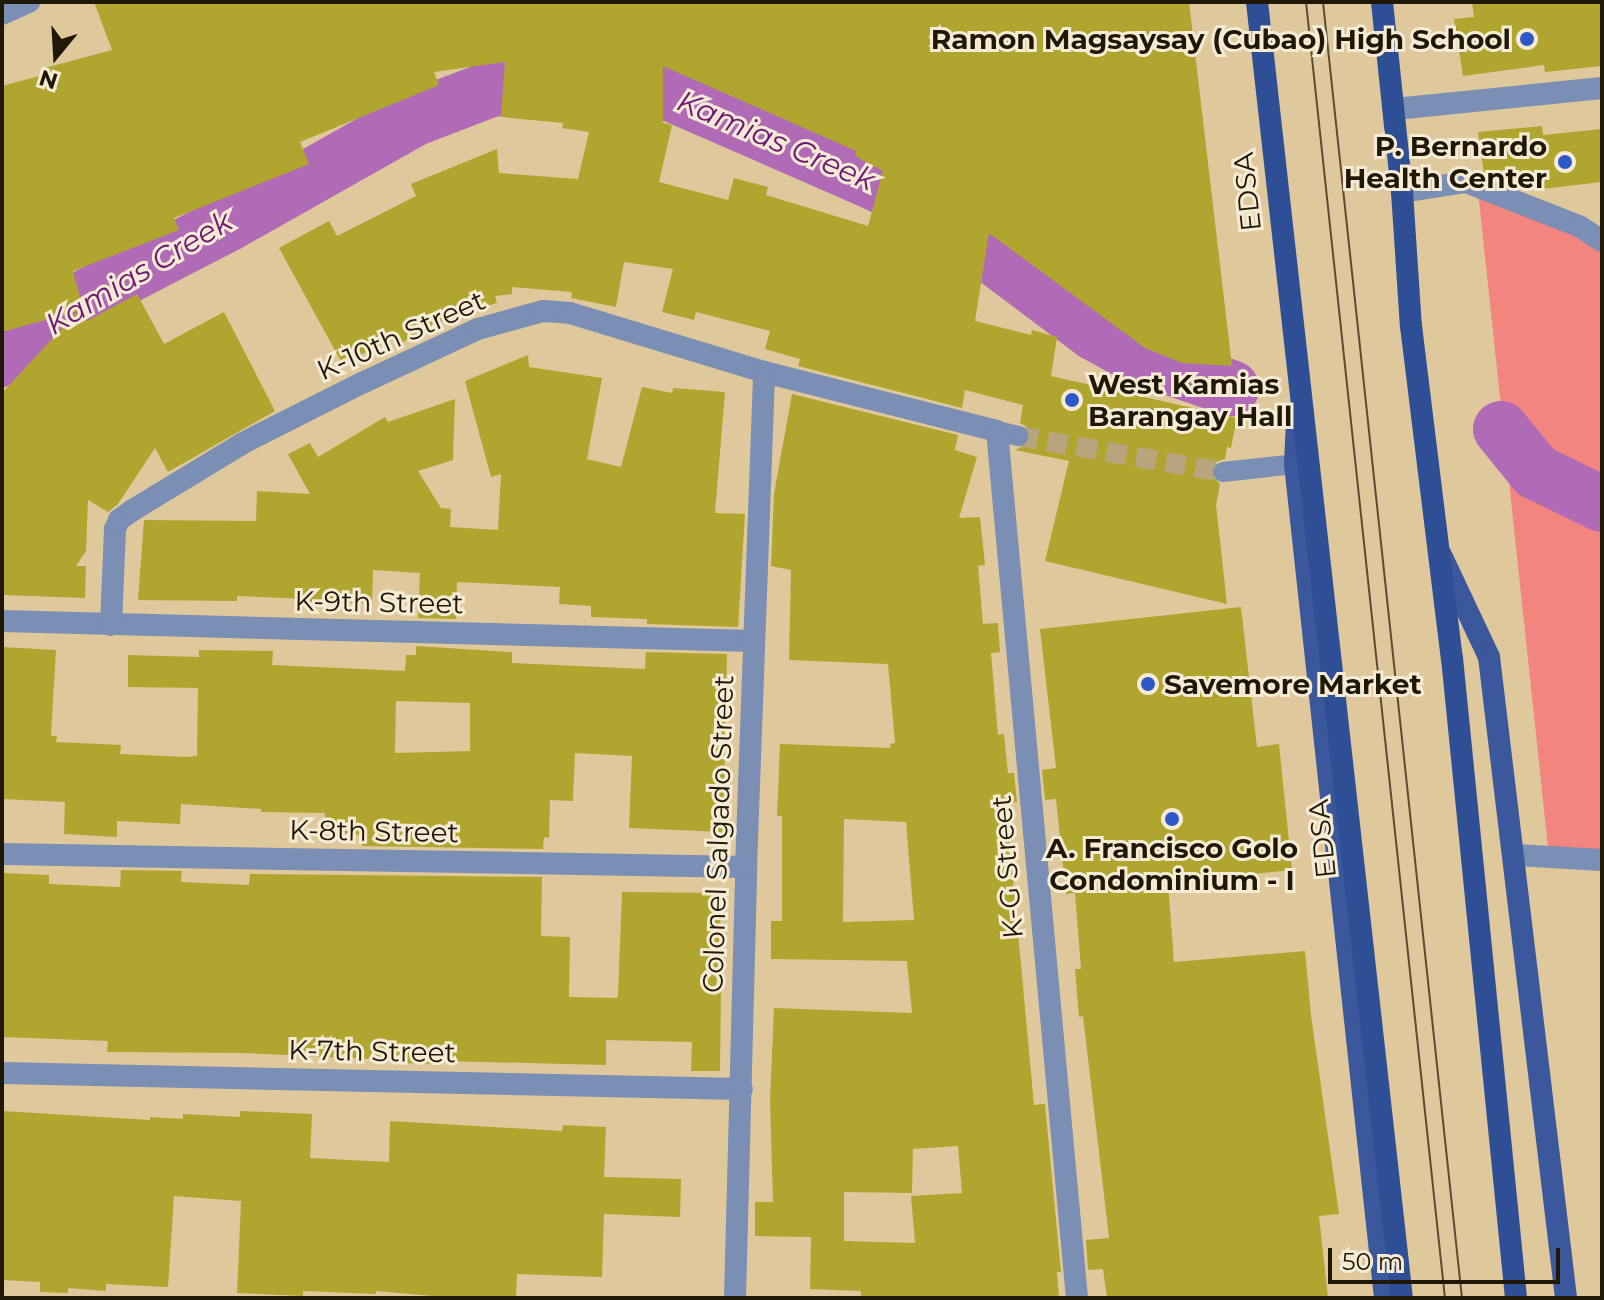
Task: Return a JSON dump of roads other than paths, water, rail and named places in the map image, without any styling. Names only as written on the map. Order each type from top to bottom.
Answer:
[{"type":"highway","name":"EDSA","points":[[1257,2],[1402,1298]]},
{"type":"highway","points":[[1382,2],[1395,109],[1411,326],[1452,658],[1516,1298]]},
{"type":"main road","name":"EDSA","points":[[1298,375],[1295,464],[1385,1298]]},
{"type":"main road","points":[[1436,545],[1489,657],[1566,1298]]},
{"type":"street","points":[[2,14],[29,2]]},
{"type":"street","points":[[1395,109],[1602,88]]},
{"type":"street","points":[[1402,192],[1466,182],[1579,226],[1602,241]]},
{"type":"street","name":"K-10th Street","points":[[111,625],[114,539],[119,520],[243,443],[478,329],[543,311],[570,313],[764,372],[1007,434]]},
{"type":"street","name":"Colonel Salgado Street","points":[[735,1298],[746,867],[764,372]]},
{"type":"street","name":"K-G Street","points":[[1007,434],[1077,1298]]},
{"type":"street","points":[[1223,472],[1295,464]]},
{"type":"street","name":"K-9th Street","points":[[2,621],[754,641]]},
{"type":"street","name":"K-8th Street","points":[[2,854],[746,867]]},
{"type":"street","points":[[1515,855],[1602,860]]},
{"type":"street","name":"K-7th Street","points":[[2,1073],[742,1089]]},
{"type":"waterway","name":"Kamias Creek","points":[[2,359],[90,295],[227,224],[415,118],[488,90],[543,80],[583,91],[670,93],[876,183],[935,213],[1095,333],[1135,355],[1231,388]]},
{"type":"waterway","name":"Kamias Creek","points":[[1501,429],[1536,472],[1602,504]]},
{"type":"tunnel","points":[[1018,436],[1223,472]]},
{"type":"tram line","points":[[1306,2],[1445,1298]]},
{"type":"tram line","points":[[1323,2],[1462,1298]]},
{"type":"place","name":"Ramon Magsaysay (Cubao) High School","points":[[1527,39]]},
{"type":"place","name":"P. Bernardo Health Center","points":[[1565,162]]},
{"type":"place","name":"West Kamias Barangay Hall","points":[[1072,400]]},
{"type":"place","name":"Savemore Market","points":[[1148,684]]},
{"type":"place","name":"A. Francisco Golo Condominium - I","points":[[1172,819]]}]
